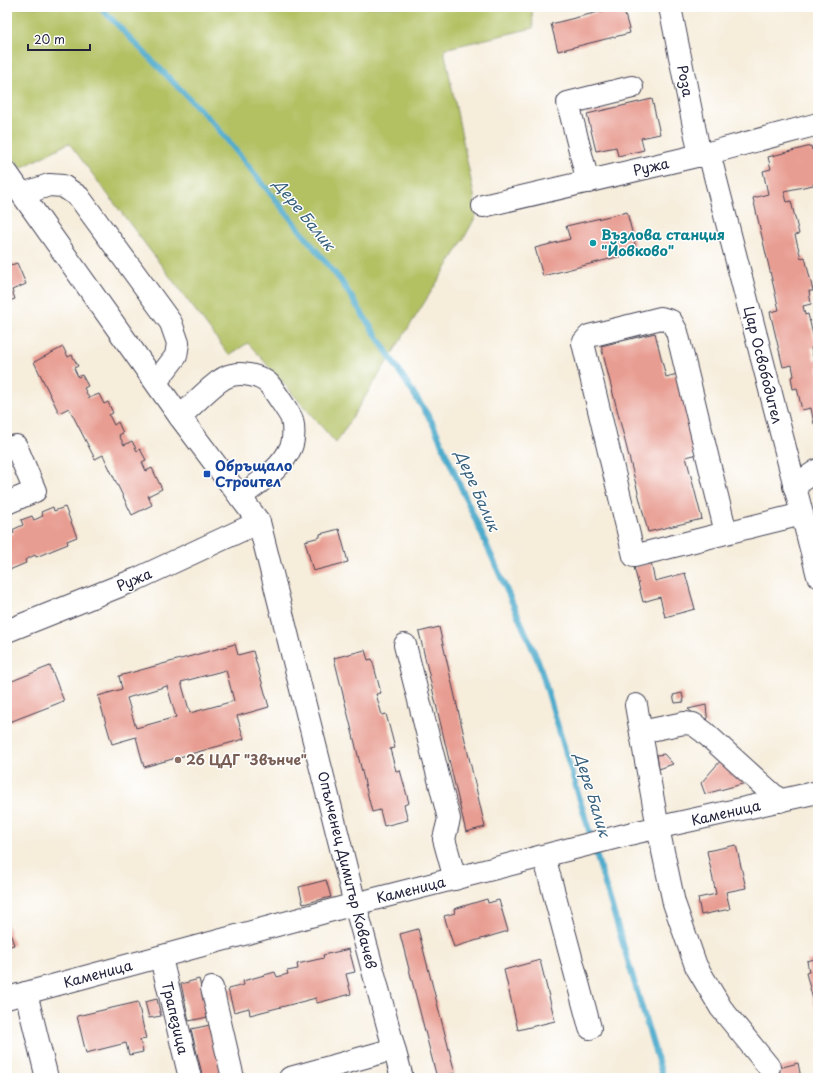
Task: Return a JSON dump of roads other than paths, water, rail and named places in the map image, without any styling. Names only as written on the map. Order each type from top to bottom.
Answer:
[{"type":"street","name":"Роза","points":[[670,7],[704,155]]},
{"type":"street","points":[[588,182],[568,102],[632,87]]},
{"type":"street","name":"Ружа","points":[[483,206],[704,155],[818,124]]},
{"type":"street","name":"Цар Освободител","points":[[704,155],[818,576]]},
{"type":"street","points":[[7,173],[180,417],[259,522]]},
{"type":"street","points":[[23,194],[49,185],[63,186],[79,197],[171,323],[178,343],[176,356],[156,382]]},
{"type":"street","points":[[726,533],[678,332],[672,321],[661,318],[589,336],[583,343],[634,556],[726,533],[802,514]]},
{"type":"street","points":[[180,417],[218,382],[231,375],[246,375],[259,378],[268,384],[292,418],[292,445],[286,458],[269,474],[240,497]]},
{"type":"street","points":[[7,450],[16,446],[35,491],[7,503]]},
{"type":"street","points":[[794,486],[818,470]]},
{"type":"street","name":"Ружа","points":[[7,631],[137,579],[259,522]]},
{"type":"street","name":"Опълченец Димитър Ковачев","points":[[259,522],[355,904],[402,1078]]},
{"type":"street","points":[[404,645],[449,819],[444,839],[455,879]]},
{"type":"street","points":[[636,705],[658,828],[674,903],[696,966],[721,1008],[769,1067]]},
{"type":"street","points":[[641,732],[684,723],[693,724],[704,732],[780,801]]},
{"type":"street","name":"Каменица","points":[[17,996],[355,904],[633,833],[818,792]]},
{"type":"street","points":[[549,855],[590,1028]]},
{"type":"street","name":"Трапезица","points":[[161,958],[190,1078]]},
{"type":"street","points":[[212,988],[233,1078]]},
{"type":"street","points":[[17,996],[47,1078]]},
{"type":"street","points":[[290,1078],[394,1049]]},
{"type":"waterway","name":"Дере Балик","points":[[100,7],[216,126],[341,281],[432,422],[539,663],[663,1078]]},
{"type":"place","name":"Възлова станция \"Йовково\"","points":[[593,243]]},
{"type":"place","name":"Обръщало Строител","points":[[207,474]]},
{"type":"place","name":"26 ЦДГ \"Звънче\"","points":[[178,760]]}]
